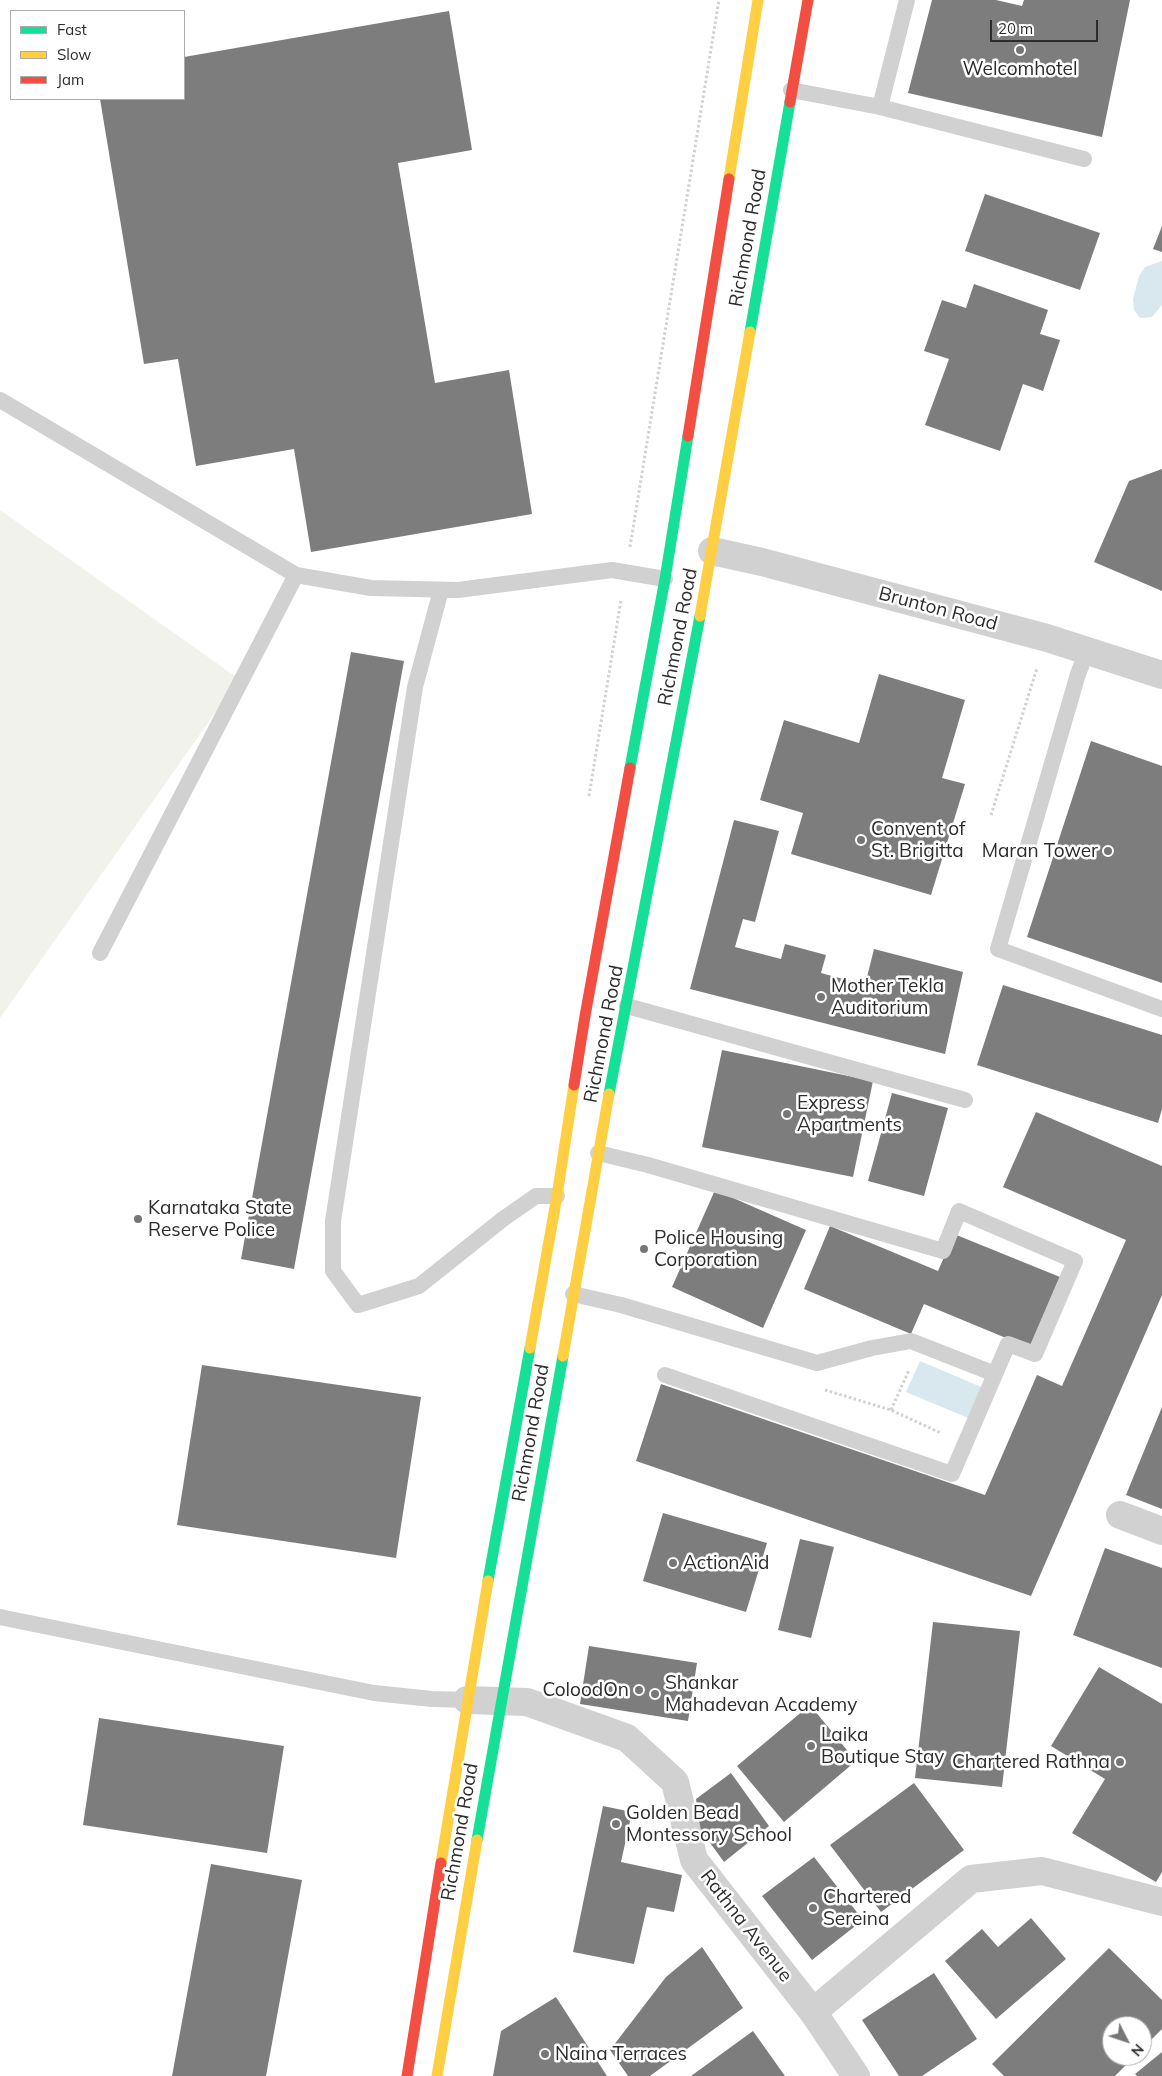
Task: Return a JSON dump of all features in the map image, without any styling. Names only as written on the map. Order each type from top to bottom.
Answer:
[{"type":"main road","name":"Richmond Road","points":[[408,2076],[467,1700],[523,1412],[585,1016],[665,579],[674,549],[758,0]]},
{"type":"main road","name":"Richmond Road","points":[[436,2076],[548,1416],[574,1294],[598,1153],[627,1006],[808,0]]},
{"type":"street","name":"Brunton Road","points":[[708,551],[791,570],[1087,650],[1162,675]]},
{"type":"street","points":[[1120,1515],[1162,1531]]},
{"type":"street","name":"Rathna Avenue","points":[[467,1700],[527,1702],[627,1738],[675,1782],[694,1860],[813,2012],[856,2076]]},
{"type":"street","points":[[813,2012],[971,1879],[1042,1871],[1162,1902]]},
{"type":"lane","points":[[880,107],[907,0]]},
{"type":"lane","points":[[791,90],[880,107],[1084,159]]},
{"type":"lane","points":[[0,400],[296,576],[370,588],[441,590],[458,590],[612,570],[665,579]]},
{"type":"lane","points":[[100,953],[296,576]]},
{"type":"lane","points":[[441,590],[415,687],[332,1221],[333,1271],[358,1306],[419,1286],[503,1219],[536,1196],[557,1196]]},
{"type":"lane","points":[[1087,650],[1078,674],[998,949],[1162,1009]]},
{"type":"lane","points":[[627,1006],[965,1100]]},
{"type":"lane","points":[[598,1153],[641,1163],[943,1251],[959,1211],[1076,1261],[1035,1354],[1008,1344],[952,1474],[665,1375]]},
{"type":"lane","points":[[574,1294],[621,1305],[817,1363],[872,1348],[911,1341],[995,1374]]},
{"type":"lane","points":[[0,1617],[374,1692],[432,1699],[467,1700]]},
{"type":"path","points":[[991,815],[1036,671]]},
{"type":"shaded area","points":[[1162,261],[1162,305],[1152,317],[1140,318],[1134,310],[1133,299],[1139,276],[1145,267]]},
{"type":"shaded area","points":[[0,510],[239,679],[0,1018]]},
{"type":"shaded area","points":[[920,1361],[986,1389],[973,1420],[906,1392]]},
{"type":"building","name":"Welcomhotel","points":[[932,0],[996,0],[1022,6],[1024,0],[1130,0],[1102,137],[908,93]]},
{"type":"building","points":[[449,11],[472,150],[398,163],[435,383],[509,370],[532,514],[311,552],[294,449],[196,466],[178,359],[144,364],[100,100],[185,100],[185,57]]},
{"type":"building","points":[[985,194],[1100,233],[1080,290],[965,251]]},
{"type":"building","points":[[1162,226],[1162,252],[1153,249]]},
{"type":"building","points":[[974,284],[1048,310],[1040,334],[1060,340],[1043,391],[1023,384],[1000,451],[925,425],[949,359],[924,351],[942,300],[966,308]]},
{"type":"building","points":[[1162,469],[1162,591],[1094,562],[1129,481]]},
{"type":"building","points":[[351,652],[404,661],[294,1269],[241,1259]]},
{"type":"building","points":[[879,674],[965,700],[942,778],[965,784],[931,895],[791,854],[803,813],[760,800],[784,720],[859,743]]},
{"type":"building","name":"Maran Tower","points":[[1091,741],[1162,766],[1162,983],[1027,937]]},
{"type":"building","points":[[734,820],[779,831],[755,922],[743,919],[735,947],[781,959],[785,944],[826,955],[821,973],[865,985],[874,949],[963,972],[945,1054],[690,989]]},
{"type":"building","points":[[1003,985],[1162,1035],[1162,1109],[1158,1123],[977,1065]]},
{"type":"building","name":"Express Apartments","points":[[722,1050],[873,1081],[853,1177],[702,1147]]},
{"type":"building","points":[[892,1093],[948,1108],[924,1196],[868,1181]]},
{"type":"building","points":[[1036,1112],[1162,1166],[1162,1295],[1031,1596],[636,1461],[661,1384],[985,1495],[1037,1375],[1062,1386],[1126,1240],[1003,1187]]},
{"type":"building","points":[[715,1190],[806,1230],[763,1328],[672,1287]]},
{"type":"building","points":[[830,1226],[938,1271],[954,1234],[1060,1277],[1030,1348],[924,1304],[911,1334],[804,1289]]},
{"type":"building","points":[[202,1365],[421,1397],[396,1558],[177,1525]]},
{"type":"building","points":[[1162,1407],[1162,1509],[1126,1495]]},
{"type":"building","points":[[663,1513],[767,1543],[746,1612],[643,1581]]},
{"type":"building","points":[[800,1539],[834,1547],[811,1638],[778,1630]]},
{"type":"building","points":[[1105,1548],[1162,1568],[1162,1668],[1073,1635]]},
{"type":"building","points":[[933,1622],[1020,1631],[1002,1787],[915,1778]]},
{"type":"building","points":[[589,1646],[697,1663],[688,1721],[580,1704]]},
{"type":"building","name":"Chartered Rathna","points":[[1099,1667],[1162,1704],[1162,1872],[1156,1882],[1072,1833],[1105,1779],[1051,1746]]},
{"type":"building","points":[[810,1705],[856,1761],[784,1822],[737,1766]]},
{"type":"building","points":[[99,1718],[284,1746],[267,1853],[83,1825]]},
{"type":"building","points":[[731,1773],[769,1826],[724,1862],[700,1829],[696,1799]]},
{"type":"building","points":[[914,1783],[964,1850],[881,1912],[830,1845]]},
{"type":"building","points":[[603,1806],[632,1812],[621,1862],[682,1875],[674,1912],[647,1907],[634,1964],[573,1952]]},
{"type":"building","name":"Chartered Sereina","points":[[814,1857],[863,1920],[812,1960],[762,1896]]},
{"type":"building","points":[[211,1864],[302,1880],[266,2076],[172,2076]]},
{"type":"building","points":[[1031,1918],[1066,1959],[996,2019],[945,1961],[982,1929],[998,1947]]},
{"type":"building","points":[[702,1947],[743,2008],[650,2076],[628,2076],[610,2050],[666,1977]]},
{"type":"building","points":[[1109,1948],[1162,2000],[1162,2029],[1152,2039],[1152,2016],[1102,2016],[1102,2066],[1125,2066],[1115,2076],[1004,2076],[992,2064]]},
{"type":"building","points":[[934,1973],[977,2039],[922,2076],[899,2076],[862,2020]]},
{"type":"building","name":"Naina Terraces","points":[[556,1997],[607,2076],[493,2076],[501,2031]]},
{"type":"building","points":[[753,2031],[785,2076],[691,2076]]},
{"type":"building","points":[[1162,2052],[1162,2076],[1137,2076],[1135,2074],[1145,2066],[1152,2066],[1152,2060]]},
{"type":"traffic: fast","points":[[750,332],[790,102]]},
{"type":"traffic: fast","points":[[630,768],[665,579],[688,436]]},
{"type":"traffic: fast","points":[[609,1094],[700,616]]},
{"type":"traffic: fast","points":[[488,1581],[530,1348]]},
{"type":"traffic: fast","points":[[477,1840],[563,1356]]},
{"type":"traffic: slow","points":[[729,179],[758,0]]},
{"type":"traffic: slow","points":[[700,616],[750,332]]},
{"type":"traffic: slow","points":[[530,1348],[557,1196],[574,1085]]},
{"type":"traffic: slow","points":[[563,1356],[609,1094]]},
{"type":"traffic: slow","points":[[441,1863],[488,1581]]},
{"type":"traffic: slow","points":[[437,2076],[477,1840]]},
{"type":"traffic: jam","points":[[790,102],[808,0]]},
{"type":"traffic: jam","points":[[688,436],[729,179]]},
{"type":"traffic: jam","points":[[574,1085],[630,768]]},
{"type":"traffic: jam","points":[[407,2076],[441,1863]]},
{"type":"place","name":"Welcomhotel","points":[[1020,50]]},
{"type":"place","name":"Convent of St. Brigitta","points":[[861,840]]},
{"type":"place","name":"Maran Tower","points":[[1108,851]]},
{"type":"place","name":"Mother Tekla Auditorium","points":[[821,997]]},
{"type":"place","name":"Express Apartments","points":[[787,1114]]},
{"type":"place","name":"Karnataka State Reserve Police","points":[[138,1219]]},
{"type":"place","name":"Police Housing Corporation","points":[[644,1249]]},
{"type":"place","name":"ActionAid","points":[[673,1563]]},
{"type":"place","name":"ColoodOn","points":[[639,1690]]},
{"type":"place","name":"Shankar Mahadevan Academy","points":[[655,1694]]},
{"type":"place","name":"Laika Boutique Stay","points":[[811,1746]]},
{"type":"place","name":"Chartered Rathna","points":[[1120,1762]]},
{"type":"place","name":"Golden Bead Montessory School","points":[[616,1824]]},
{"type":"place","name":"Chartered Sereina","points":[[813,1908]]},
{"type":"place","name":"Naina Terraces","points":[[545,2054]]}]
